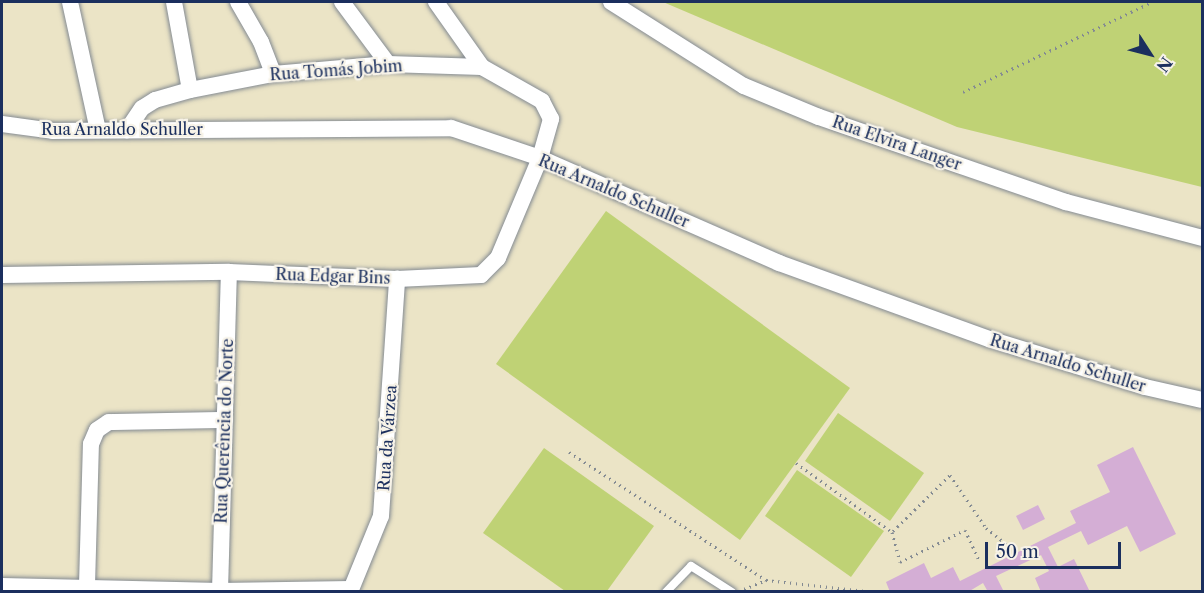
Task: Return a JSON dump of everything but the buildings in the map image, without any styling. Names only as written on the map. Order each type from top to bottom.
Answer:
[{"type":"street","points":[[70,2],[98,130]]},
{"type":"street","points":[[174,2],[190,90]]},
{"type":"street","points":[[238,2],[261,42],[273,74]]},
{"type":"street","points":[[342,2],[388,64]]},
{"type":"street","points":[[436,2],[482,67]]},
{"type":"street","name":"Rua Elvira Langer","points":[[611,2],[744,86],[819,117],[1066,202],[1203,238]]},
{"type":"street","name":"Rua Tomás Jobim","points":[[127,130],[142,108],[155,100],[190,90],[273,74],[388,64],[482,67],[542,101],[549,109]]},
{"type":"street","name":"Rua Edgar Bins","points":[[2,275],[229,272],[397,279],[480,274],[491,269],[540,158],[551,119],[549,109]]},
{"type":"street","name":"Rua Arnaldo Schuller","points":[[2,124],[53,130],[430,126],[451,128],[540,158],[801,271],[989,339],[1144,387],[1203,400]]},
{"type":"street","name":"Rua Querência do Norte","points":[[220,591],[229,272]]},
{"type":"street","name":"Rua da Várzea","points":[[350,590],[381,516],[397,279]]},
{"type":"street","points":[[87,585],[91,444],[97,430],[109,423],[225,420]]},
{"type":"street","points":[[2,586],[87,585],[220,591],[350,590]]},
{"type":"lane","points":[[666,591],[691,566],[732,591]]},
{"type":"path","points":[[963,92],[1152,2]]},
{"type":"path","points":[[569,452],[766,580]]},
{"type":"path","points":[[796,463],[892,532],[900,562],[965,530],[980,562]]},
{"type":"path","points":[[892,532],[950,475],[986,528],[1017,552]]},
{"type":"path","points":[[737,591],[766,580],[875,591]]},
{"type":"green space","points":[[663,2],[1202,2],[1202,187],[957,127]]},
{"type":"green space","points":[[606,211],[850,388],[740,540],[496,364]]},
{"type":"green space","points":[[838,413],[924,473],[890,521],[805,461]]},
{"type":"green space","points":[[544,448],[654,526],[607,591],[565,591],[483,533]]},
{"type":"green space","points":[[797,470],[884,531],[851,577],[765,516]]}]
